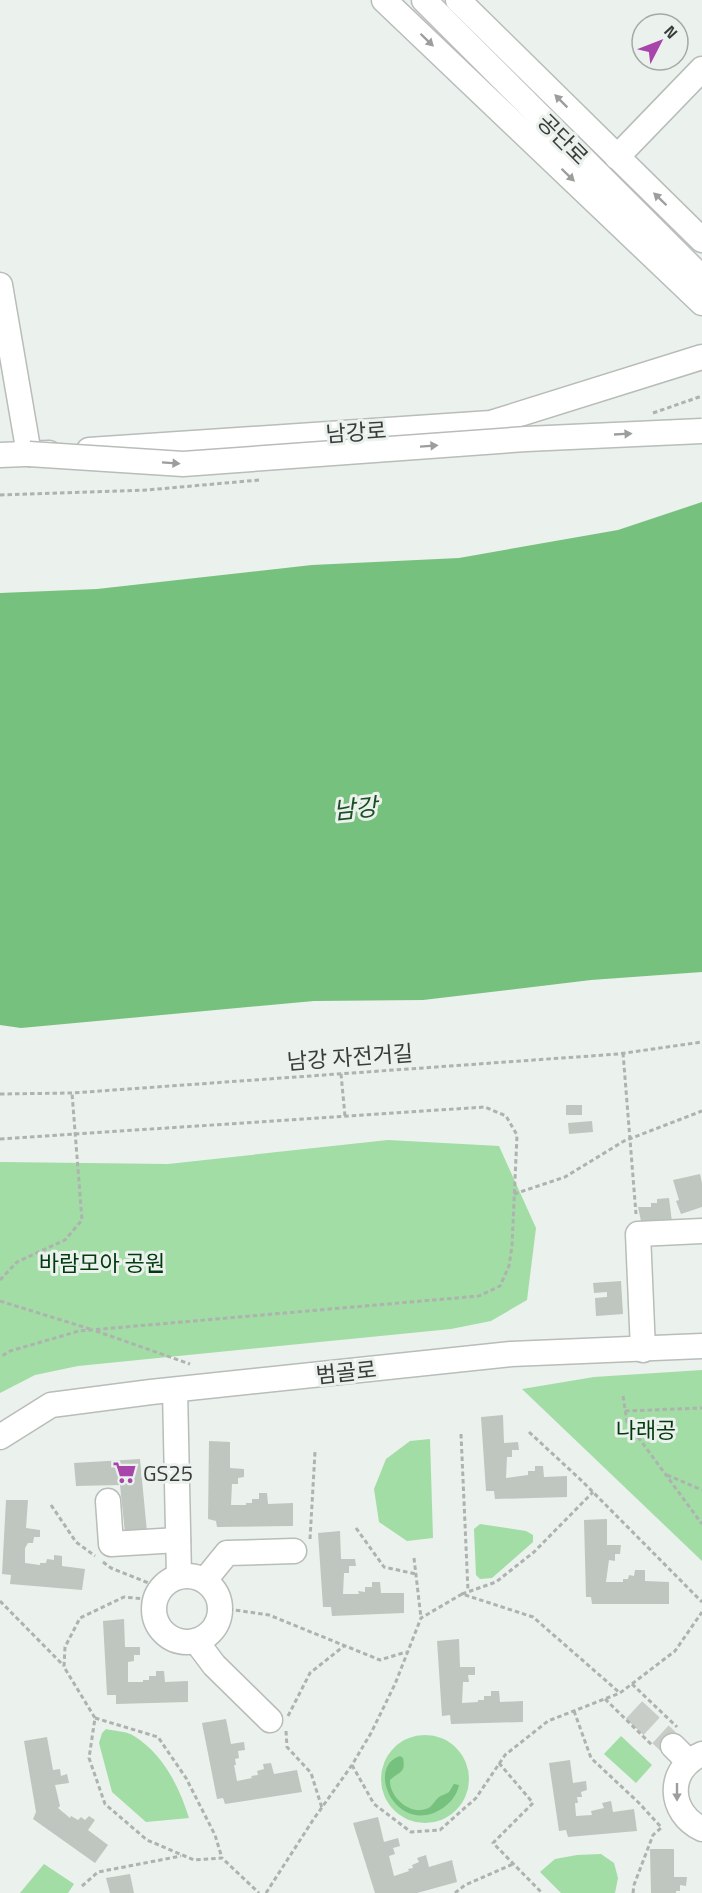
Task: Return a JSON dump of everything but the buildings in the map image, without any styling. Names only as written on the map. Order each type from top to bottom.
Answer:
[{"type":"street","points":[[384,0],[702,303]]},
{"type":"street","name":"공단로","points":[[424,0],[702,278]]},
{"type":"street","points":[[458,0],[702,240]]},
{"type":"street","points":[[617,157],[702,69]]},
{"type":"street","points":[[0,285],[29,454],[183,464],[526,439],[702,431]]},
{"type":"street","name":"남강로","points":[[0,455],[491,423],[702,357]]},
{"type":"street","points":[[643,1350],[638,1234],[702,1232]]},
{"type":"street","name":"범골로","points":[[0,1437],[51,1405],[511,1354],[702,1346]]},
{"type":"street","points":[[175,1390],[179,1576]]},
{"type":"street","points":[[108,1501],[111,1544],[178,1540]]},
{"type":"street","points":[[205,1580],[227,1553],[294,1551]]},
{"type":"street","points":[[188,1575],[205,1580],[219,1597],[219,1619],[214,1629],[196,1641],[186,1642],[166,1635],[159,1627],[155,1617],[155,1600],[162,1588],[179,1576],[188,1575]]},
{"type":"street","points":[[196,1641],[214,1665],[281,1723]]},
{"type":"street","points":[[680,1748],[680,1772],[676,1785],[676,1798],[680,1811],[689,1821],[702,1829]]},
{"type":"path","name":"남강 자전거길","points":[[0,1094],[72,1093],[341,1074],[623,1053],[702,1042]]},
{"type":"path","points":[[623,1053],[638,1234]]},
{"type":"path","points":[[341,1074],[345,1116]]},
{"type":"path","points":[[0,1280],[17,1262],[65,1240],[82,1220],[72,1093]]},
{"type":"path","points":[[0,1139],[485,1107],[506,1116],[517,1135],[509,1266],[500,1286],[479,1296],[79,1331],[10,1351],[0,1357]]},
{"type":"path","points":[[514,1194],[565,1176],[631,1139],[702,1111]]},
{"type":"path","points":[[0,1300],[190,1364]]},
{"type":"path","points":[[623,1395],[627,1422],[702,1524]]},
{"type":"path","points":[[625,1411],[702,1408]]},
{"type":"path","points":[[528,1432],[593,1492],[702,1602]]},
{"type":"path","points":[[461,1434],[468,1592]]},
{"type":"path","points":[[294,1551],[310,1539],[315,1452]]},
{"type":"path","points":[[666,1475],[702,1490]]},
{"type":"path","points":[[421,1618],[462,1594],[496,1582],[534,1552],[593,1492]]},
{"type":"path","points":[[356,1528],[384,1567],[416,1574]]},
{"type":"path","points":[[266,1893],[352,1765],[394,1684],[421,1618],[414,1558]]},
{"type":"path","points":[[462,1594],[534,1617],[620,1693]]},
{"type":"path","points":[[64,1667],[65,1647],[80,1618],[124,1597],[155,1600]]},
{"type":"path","points":[[0,1601],[64,1667],[95,1718],[89,1758],[105,1804],[147,1840],[194,1860],[222,1858]]},
{"type":"path","points":[[220,1608],[269,1615],[381,1660],[407,1652]]},
{"type":"path","points":[[352,1765],[374,1804],[411,1832],[440,1830],[476,1798],[505,1755],[548,1721],[620,1693],[675,1651],[702,1612]]},
{"type":"path","points":[[322,1808],[311,1773],[287,1748],[281,1723],[310,1673],[344,1646]]},
{"type":"path","points":[[632,1684],[680,1748]]},
{"type":"path","points":[[605,1699],[680,1748]]},
{"type":"path","points":[[574,1711],[591,1758],[662,1827]]},
{"type":"path","points":[[95,1718],[158,1737],[186,1778],[215,1835],[222,1858],[259,1893]]},
{"type":"path","points":[[500,1762],[533,1803],[493,1843],[542,1893]]},
{"type":"path","points":[[633,1893],[653,1835],[680,1811]]},
{"type":"path","points":[[82,1886],[98,1872],[183,1855]]},
{"type":"path","points":[[455,1893],[513,1864]]},
{"type":"green space","name":"바람모아 공원","points":[[388,1140],[499,1146],[536,1228],[527,1300],[491,1321],[451,1329],[78,1366],[35,1375],[0,1393],[0,1162],[168,1164]]},
{"type":"green space","name":"나래공","points":[[702,1370],[702,1561],[522,1389],[594,1377]]},
{"type":"green space","points":[[430,1439],[433,1538],[407,1541],[379,1522],[374,1489],[386,1459],[410,1441]]},
{"type":"green space","points":[[480,1524],[526,1531],[533,1535],[533,1542],[492,1578],[480,1579],[476,1575],[474,1529]]},
{"type":"green space","points":[[106,1729],[131,1734],[162,1761],[175,1783],[189,1818],[146,1822],[112,1792],[99,1743]]},
{"type":"green space","points":[[425,1735],[442,1738],[456,1748],[466,1762],[469,1779],[466,1796],[456,1810],[442,1820],[425,1823],[408,1820],[394,1810],[384,1796],[381,1779],[384,1762],[394,1748],[408,1738]]},
{"type":"green space","points":[[621,1736],[652,1765],[636,1783],[604,1754]]},
{"type":"green space","points":[[601,1854],[614,1863],[618,1878],[615,1893],[561,1893],[540,1872],[555,1859]]},
{"type":"green space","points":[[44,1864],[74,1884],[68,1893],[20,1893]]},
{"type":"water","name":"남강","points":[[702,502],[702,972],[591,980],[423,1000],[314,1001],[21,1028],[0,1025],[0,593],[97,589],[312,565],[459,558],[618,530]]},
{"type":"water","points":[[400,1756],[403,1758],[403,1769],[390,1780],[393,1792],[401,1803],[413,1809],[426,1809],[449,1792],[454,1784],[459,1785],[451,1801],[443,1808],[427,1815],[412,1814],[400,1808],[391,1798],[386,1786],[385,1773],[390,1763]]},
{"type":"tunnel","points":[[634,1710],[673,1746]]},
{"type":"place","name":"GS25","points":[[125,1473]]}]
